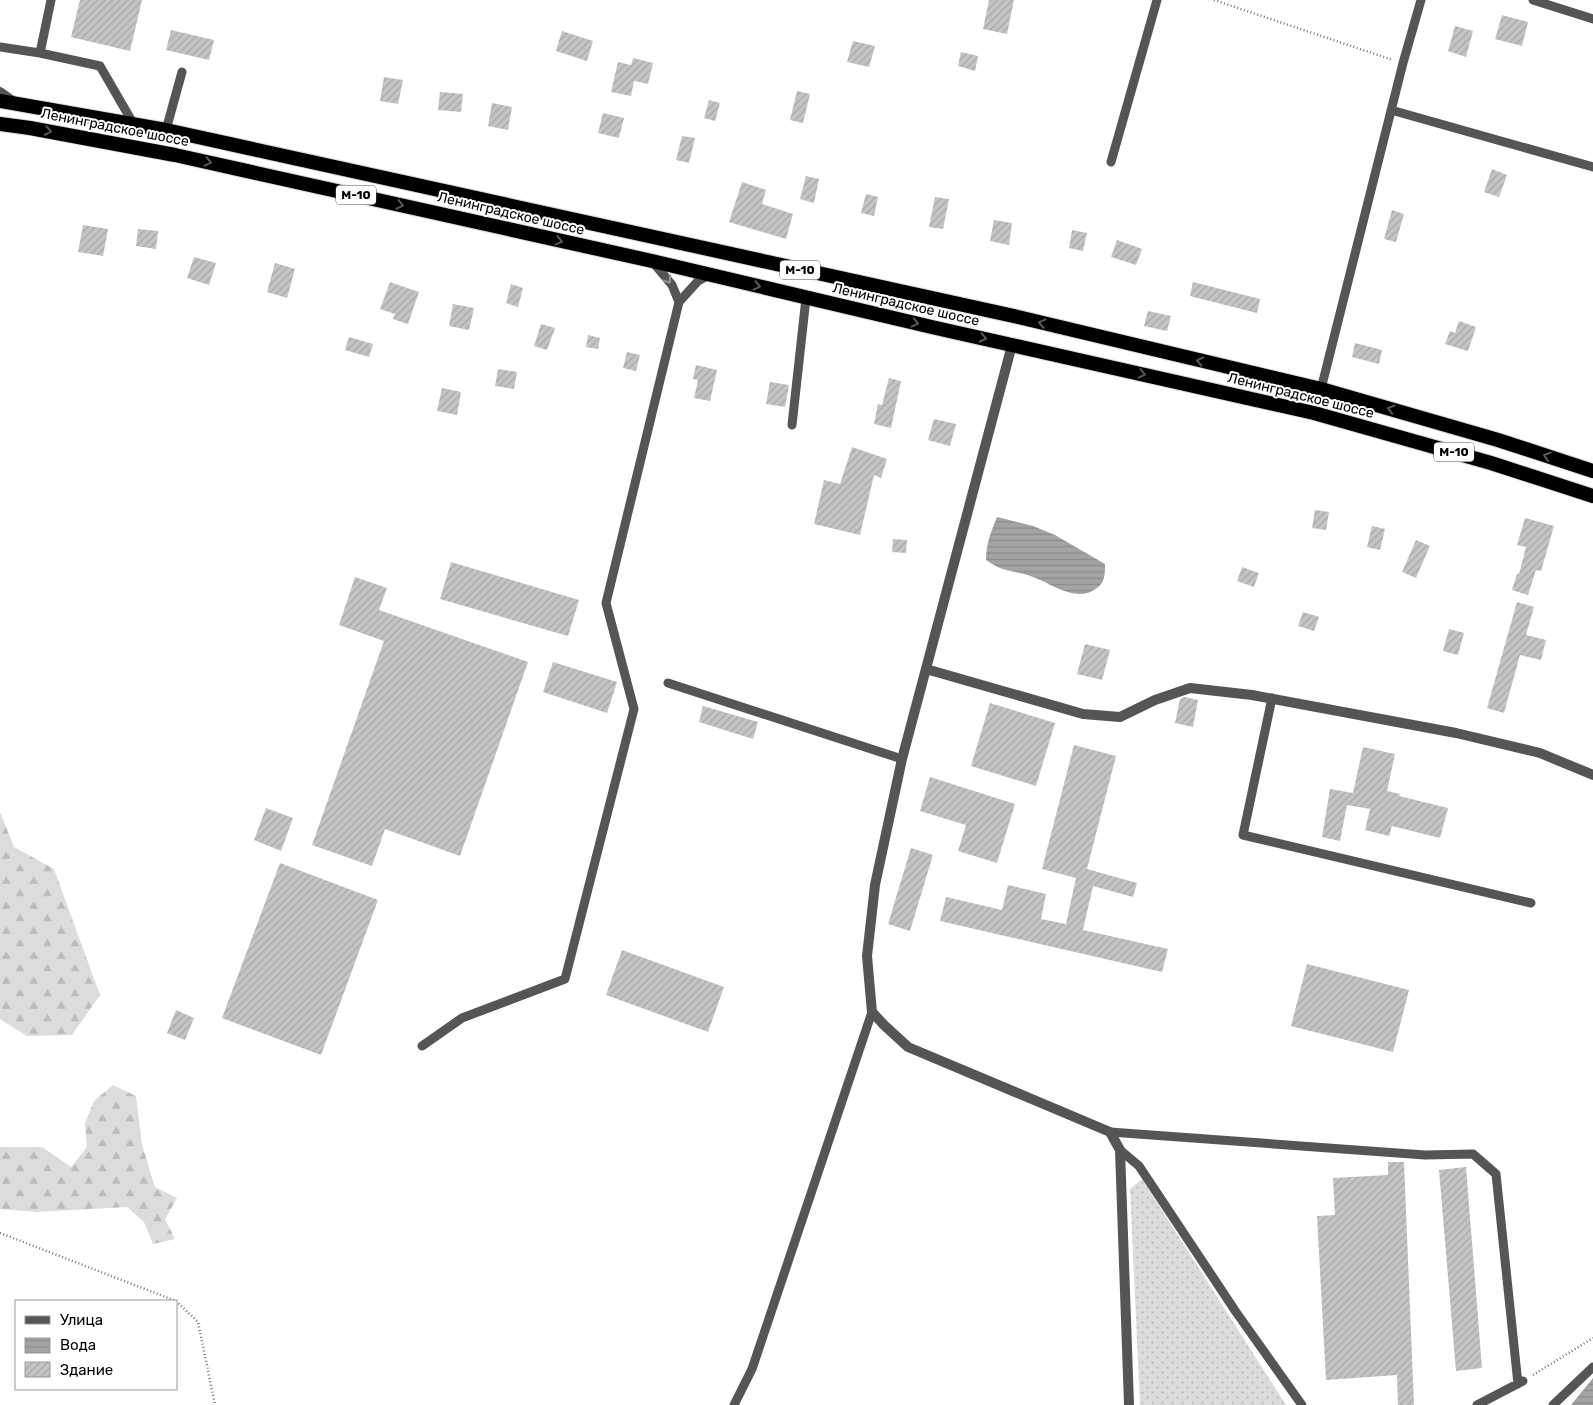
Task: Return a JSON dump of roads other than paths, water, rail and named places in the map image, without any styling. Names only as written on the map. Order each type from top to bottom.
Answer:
[{"type":"highway","name":"Ленинградское шоссе","points":[[0,101],[166,130],[1018,318],[1321,389],[1498,440],[1593,471]]},
{"type":"highway","name":"Ленинградское шоссе","points":[[0,124],[175,155],[652,261],[806,298],[1314,413],[1491,463],[1593,496]]},
{"type":"street","points":[[0,92],[17,104]]},
{"type":"street","points":[[1012,345],[902,759],[875,885],[867,956],[872,1012],[908,1047],[1110,1132],[1120,1150],[1129,1405]]},
{"type":"street","points":[[926,669],[1083,714],[1120,717],[1154,700],[1190,688],[1252,694],[1456,733],[1540,754],[1593,775]]},
{"type":"lane","points":[[40,53],[51,0]]},
{"type":"lane","points":[[1110,162],[1157,0]]},
{"type":"lane","points":[[1321,389],[1403,63],[1421,0]]},
{"type":"lane","points":[[1533,0],[1593,20]]},
{"type":"lane","points":[[0,47],[40,53],[100,66],[133,124]]},
{"type":"lane","points":[[166,130],[182,72]]},
{"type":"lane","points":[[1391,110],[1593,167]]},
{"type":"lane","points":[[652,261],[672,285],[679,302]]},
{"type":"lane","points":[[422,1046],[462,1018],[565,979],[634,709],[606,603],[679,302],[698,281],[709,275]]},
{"type":"lane","points":[[792,425],[806,298]]},
{"type":"lane","points":[[668,683],[902,759]]},
{"type":"lane","points":[[1272,698],[1243,835],[1531,903]]},
{"type":"lane","points":[[734,1405],[752,1369],[872,1012]]},
{"type":"lane","points":[[1110,1132],[1425,1155],[1473,1154],[1496,1174],[1520,1382],[1477,1405]]},
{"type":"lane","points":[[1120,1150],[1139,1166],[1231,1304],[1302,1405]]},
{"type":"lane","points":[[1553,1405],[1593,1367]]},
{"type":"water","points":[[997,517],[1033,526],[1055,535],[1105,564],[1105,574],[1102,583],[1089,592],[1073,593],[1033,577],[992,564],[986,560],[986,554],[989,538]]},
{"type":"water","points":[[1593,1378],[1593,1405],[1571,1405]]}]
